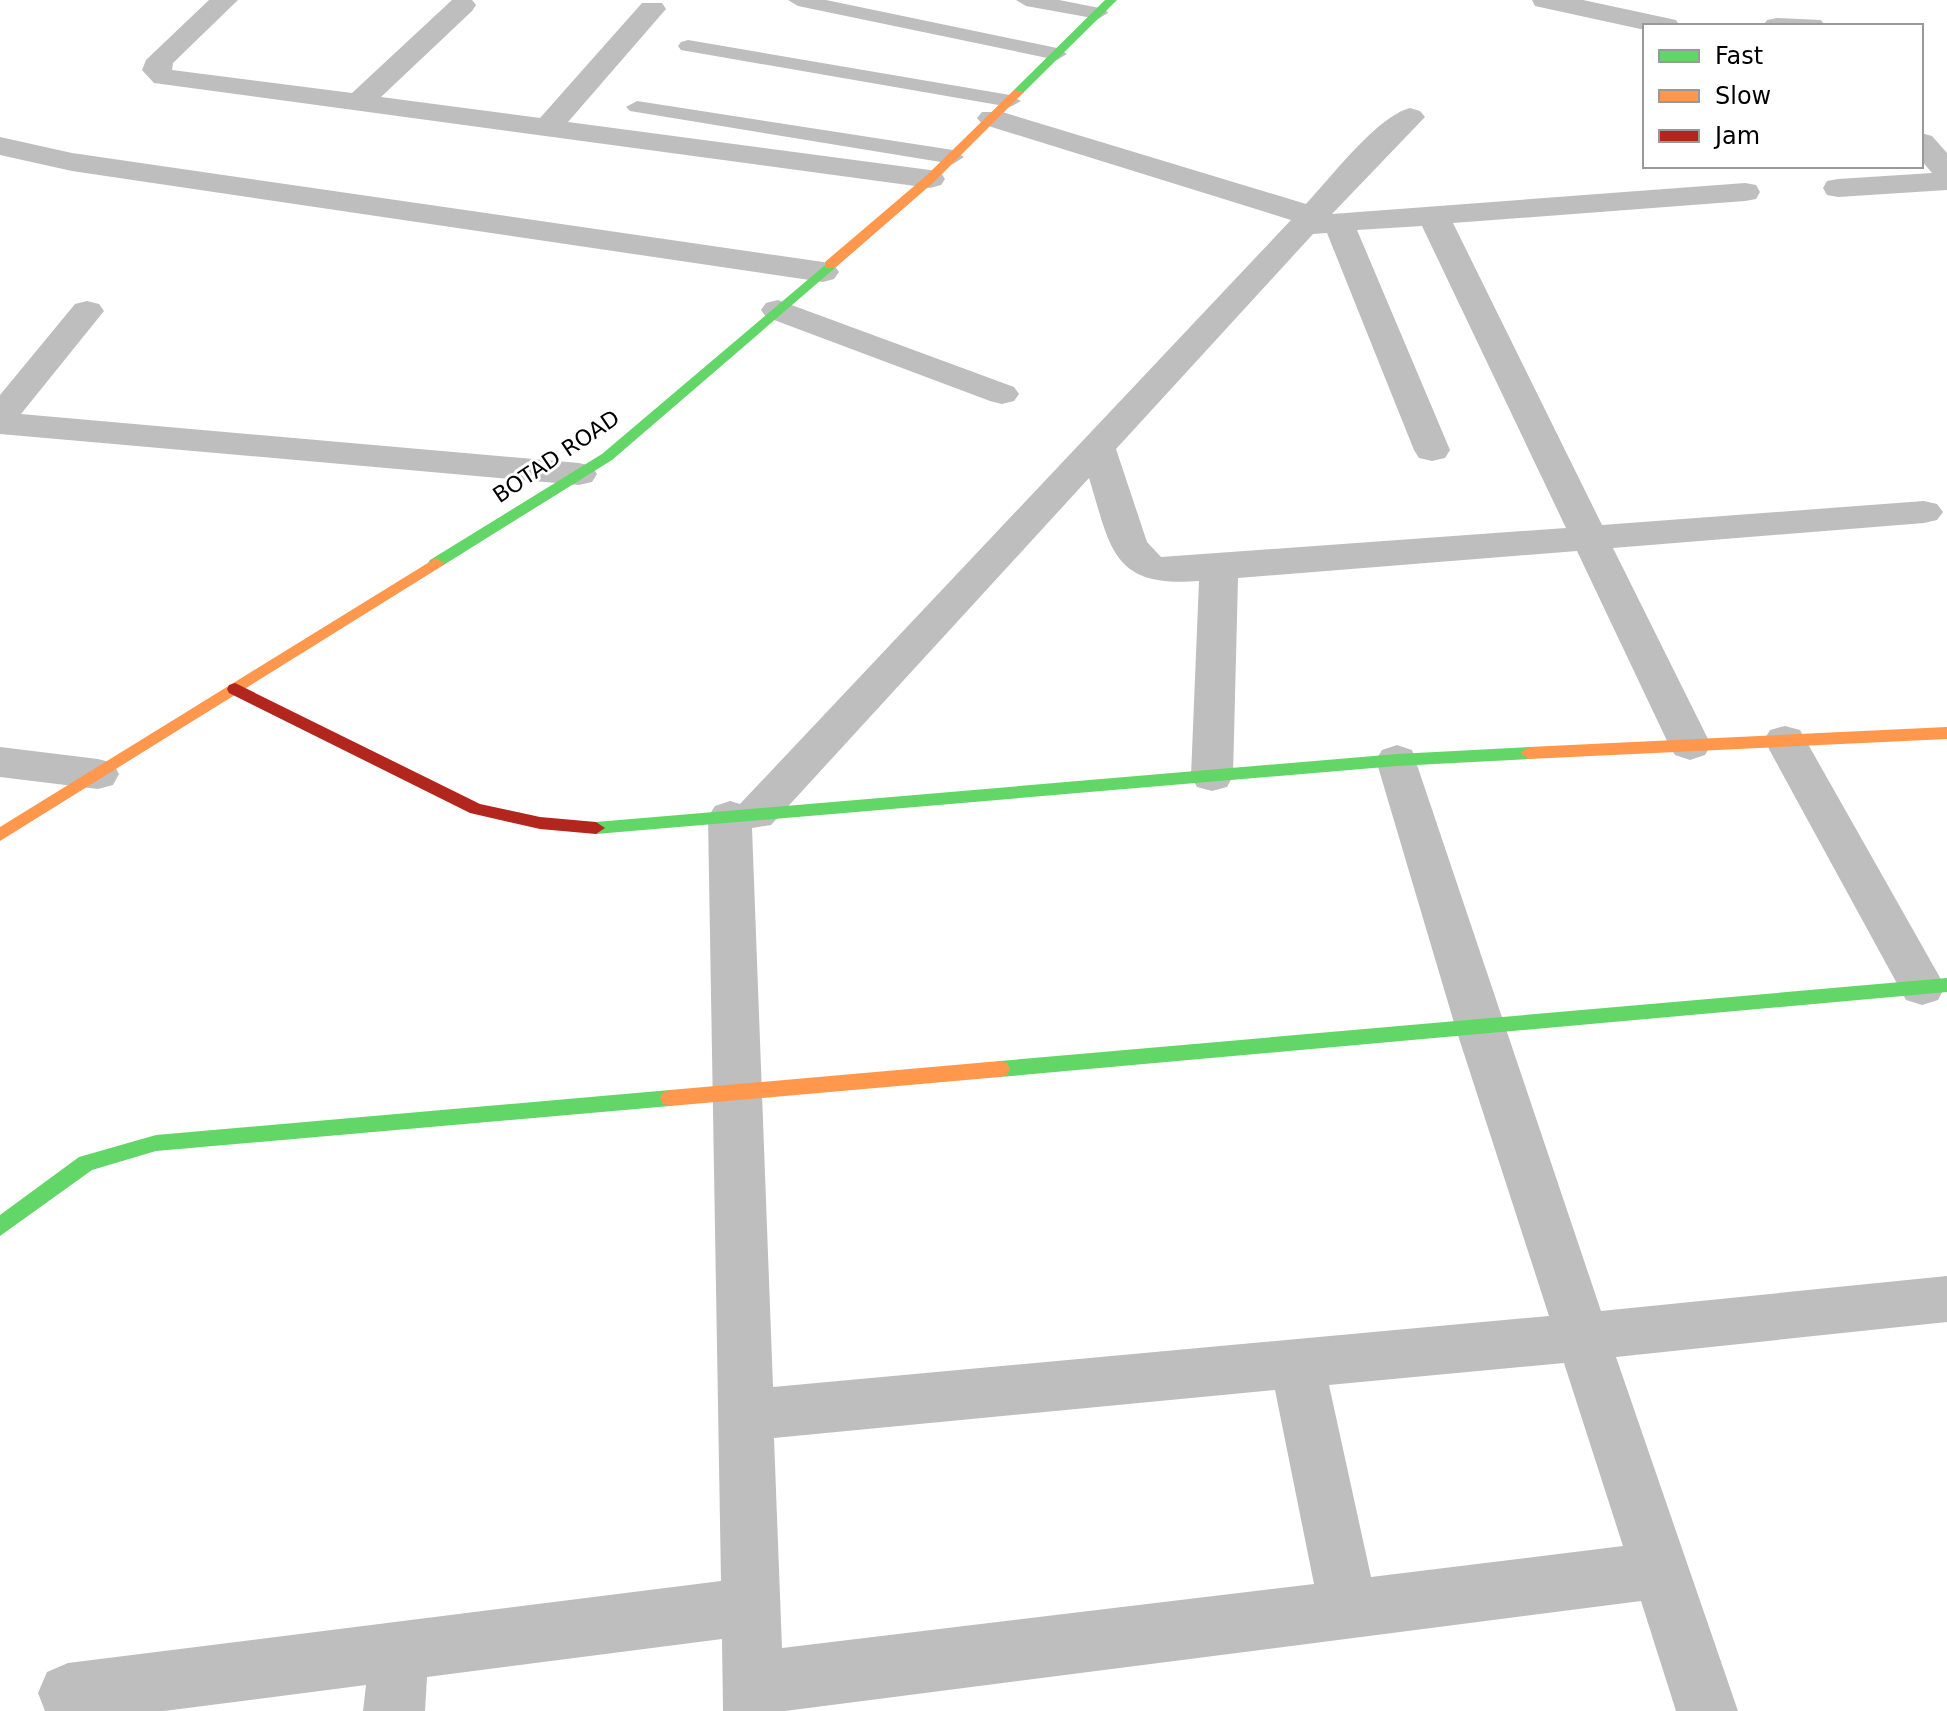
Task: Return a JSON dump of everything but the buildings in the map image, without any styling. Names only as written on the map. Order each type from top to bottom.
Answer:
[{"type":"street","points":[[225,0],[160,60],[156,70],[164,77],[930,179]]},
{"type":"street","points":[[1545,0],[1584,4],[1659,24]]},
{"type":"street","points":[[357,104],[462,5]]},
{"type":"street","name":"BOTAD ROAD","points":[[0,835],[607,457],[930,179],[1104,7]]},
{"type":"street","points":[[546,129],[652,9]]},
{"type":"street","points":[[1001,109],[1318,221],[1745,192]]},
{"type":"street","points":[[1410,117],[1383,140],[1318,221],[743,816],[739,1091],[754,1697],[1348,1608],[1660,1570]]},
{"type":"street","points":[[1923,144],[1947,171]]},
{"type":"street","points":[[0,146],[72,162],[823,272]]},
{"type":"street","points":[[1838,188],[1947,181]]},
{"type":"street","points":[[1433,215],[1690,745]]},
{"type":"street","points":[[1318,221],[1432,450]]},
{"type":"street","points":[[778,310],[1002,394]]},
{"type":"street","points":[[0,421],[87,311]]},
{"type":"street","points":[[0,421],[579,474]]},
{"type":"street","points":[[1098,447],[1129,546],[1137,558],[1148,566],[1169,571],[1924,512]]},
{"type":"street","points":[[1212,776],[1219,568]]},
{"type":"street","points":[[235,689],[476,809],[540,823],[600,828],[1397,760],[1947,733]]},
{"type":"street","points":[[0,1227],[86,1163],[156,1143],[1934,986],[1785,740]]},
{"type":"street","points":[[1397,760],[1479,1026],[1707,1711]]},
{"type":"street","points":[[0,762],[98,774]]},
{"type":"street","points":[[747,1415],[1583,1337],[1947,1299]]},
{"type":"street","points":[[1297,1364],[1348,1608]]},
{"type":"street","points":[[68,1693],[751,1606]]},
{"type":"street","points":[[394,1711],[399,1652]]},
{"type":"lane","points":[[798,0],[1057,54]]},
{"type":"lane","points":[[1026,0],[1104,7]]},
{"type":"lane","points":[[688,46],[1001,109]]},
{"type":"lane","points":[[637,107],[953,157]]},
{"type":"traffic: fast","points":[[1018,92],[1111,0]]},
{"type":"traffic: fast","points":[[436,563],[607,457],[830,265]]},
{"type":"traffic: fast","points":[[596,828],[1397,760],[1529,753]]},
{"type":"traffic: fast","points":[[1000,1069],[1947,985]]},
{"type":"traffic: fast","points":[[0,1227],[86,1163],[156,1143],[670,1098]]},
{"type":"traffic: slow","points":[[830,265],[930,179],[1018,92]]},
{"type":"traffic: slow","points":[[0,835],[436,563]]},
{"type":"traffic: slow","points":[[1529,753],[1947,733]]},
{"type":"traffic: slow","points":[[670,1098],[1000,1069]]},
{"type":"traffic: jam","points":[[235,689],[476,809],[540,823],[596,828]]}]
